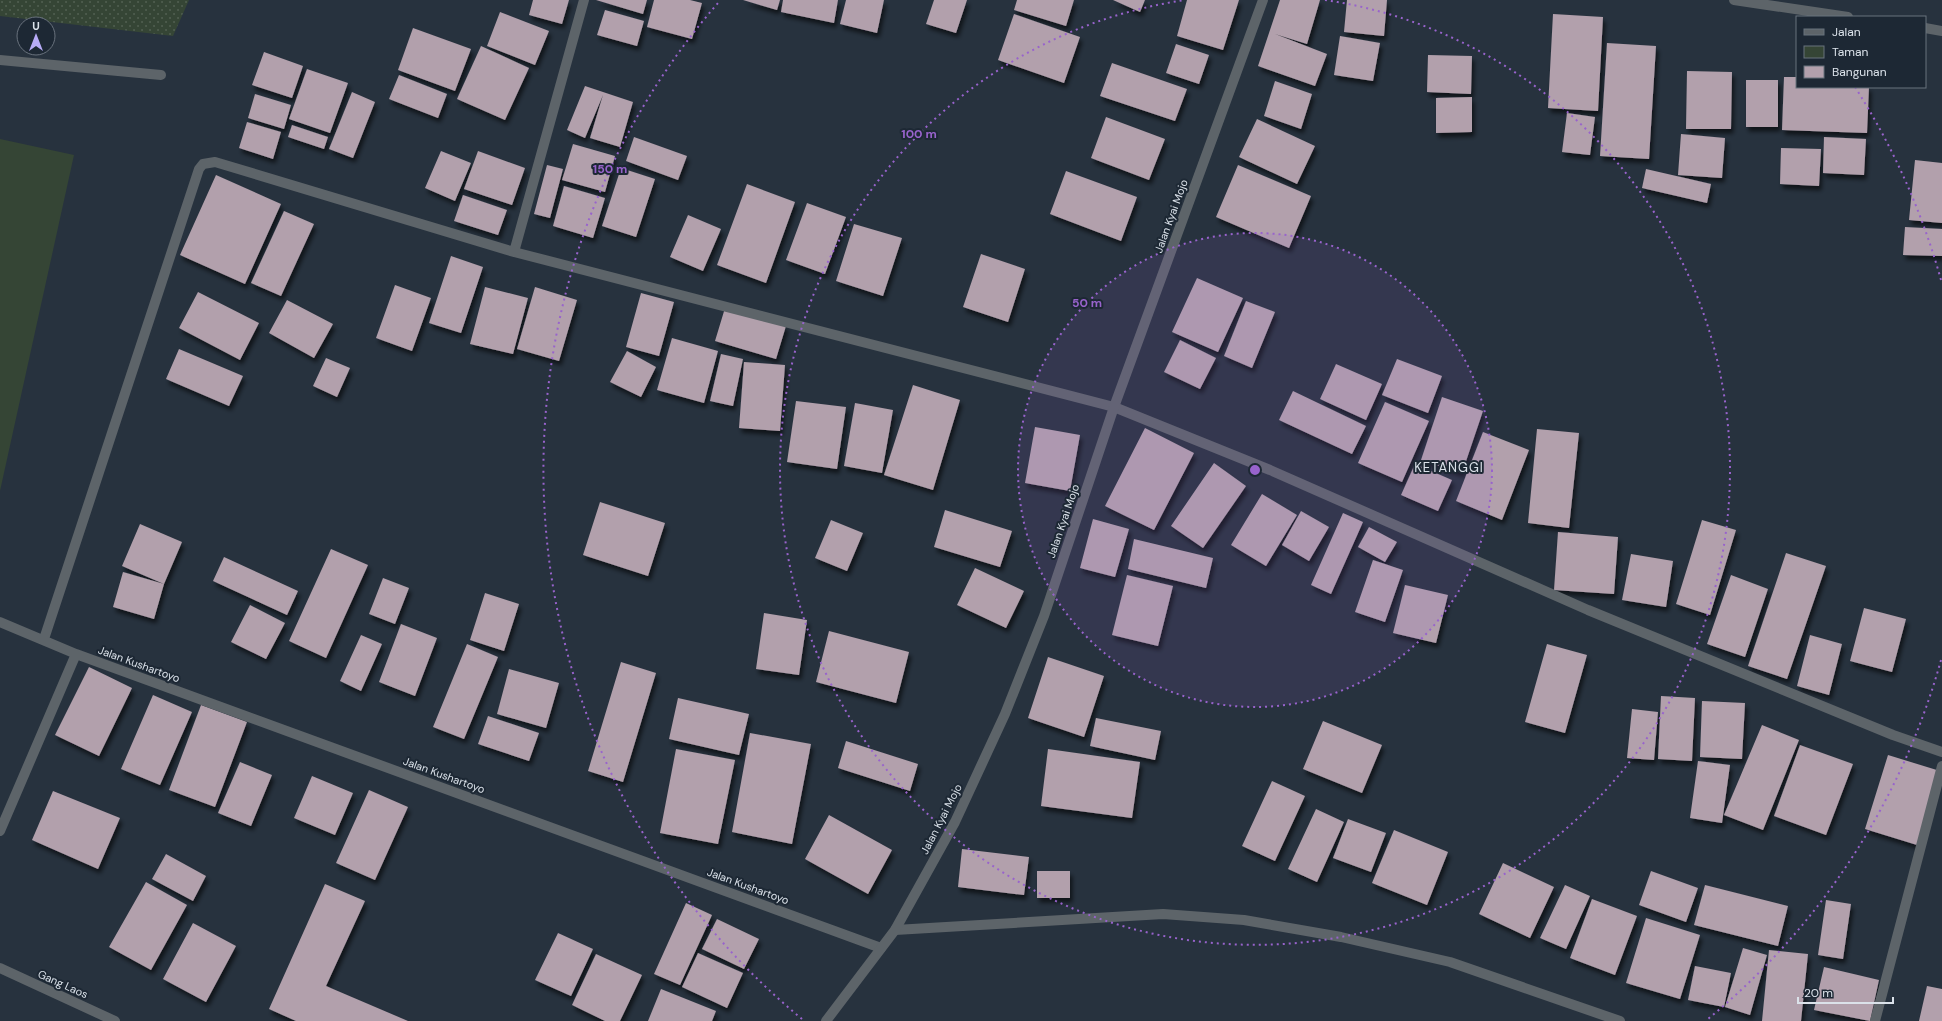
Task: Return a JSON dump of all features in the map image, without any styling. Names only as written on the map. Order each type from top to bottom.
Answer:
[{"type":"street","points":[[514,252],[584,0]]},
{"type":"street","name":"Jalan Kyai Mojo","points":[[826,1021],[895,930],[955,822],[1005,714],[1044,616],[1114,407],[1263,0]]},
{"type":"street","points":[[1734,0],[1841,16]]},
{"type":"street","points":[[1926,28],[1942,31]]},
{"type":"street","points":[[0,60],[161,75]]},
{"type":"street","points":[[44,639],[198,169],[203,164],[215,162],[514,252],[1114,407],[1270,470],[1595,613],[1893,735],[1942,752]]},
{"type":"street","name":"Jalan Kushartoyo","points":[[0,622],[44,639],[76,654],[881,948]]},
{"type":"street","points":[[0,831],[76,654]]},
{"type":"street","points":[[1875,1021],[1942,766]]},
{"type":"street","points":[[895,930],[1163,914],[1244,920],[1341,936],[1450,962],[1620,1021]]},
{"type":"street","name":"Gang Laos","points":[[0,968],[115,1021]]},
{"type":"green space","points":[[0,0],[189,0],[173,36],[56,22],[56,16],[16,16],[16,18],[0,16]]},
{"type":"green space","points":[[0,139],[74,155],[0,491]]},
{"type":"building","points":[[533,0],[569,0],[562,24],[529,15]]},
{"type":"building","points":[[596,0],[647,0],[643,14]]},
{"type":"building","points":[[654,0],[690,0],[702,3],[692,39],[647,27]]},
{"type":"building","points":[[743,0],[780,0],[777,10]]},
{"type":"building","points":[[783,0],[838,0],[834,23],[781,12]]},
{"type":"building","points":[[846,0],[884,0],[877,33],[840,24]]},
{"type":"building","points":[[934,0],[967,0],[956,33],[926,24]]},
{"type":"building","points":[[1017,0],[1074,0],[1066,26],[1014,10]]},
{"type":"building","points":[[1113,0],[1145,0],[1140,12]]},
{"type":"building","points":[[1187,0],[1239,0],[1223,50],[1177,36]]},
{"type":"building","points":[[1280,0],[1320,0],[1307,44],[1275,34],[1327,54],[1315,86],[1258,66]]},
{"type":"building","points":[[1347,0],[1387,0],[1384,36],[1344,32]]},
{"type":"building","points":[[605,10],[644,21],[637,46],[597,35]]},
{"type":"building","points":[[500,12],[549,31],[535,65],[487,46]]},
{"type":"building","points":[[1014,14],[1080,37],[1064,83],[998,60]]},
{"type":"building","points":[[1553,14],[1603,17],[1598,111],[1548,108]]},
{"type":"building","points":[[413,28],[471,49],[455,91],[398,70]]},
{"type":"building","points":[[1340,36],[1380,43],[1373,81],[1334,75]]},
{"type":"building","points":[[1607,43],[1656,46],[1649,159],[1600,156]]},
{"type":"building","points":[[1176,44],[1209,55],[1199,84],[1166,73]]},
{"type":"building","points":[[481,46],[529,68],[505,120],[457,99]]},
{"type":"building","points":[[264,52],[303,66],[292,98],[252,85]]},
{"type":"building","points":[[1428,55],[1472,56],[1471,94],[1427,92]]},
{"type":"building","points":[[1112,63],[1187,89],[1175,121],[1100,96]]},
{"type":"building","points":[[307,69],[348,83],[330,133],[289,119]]},
{"type":"building","points":[[1687,71],[1732,72],[1731,129],[1686,129]]},
{"type":"building","points":[[399,75],[447,94],[438,118],[389,99]]},
{"type":"building","points":[[1784,77],[1796,77],[1796,88],[1869,88],[1867,133],[1782,130]]},
{"type":"building","points":[[1746,80],[1778,80],[1778,127],[1746,127]]},
{"type":"building","points":[[1275,81],[1312,94],[1301,129],[1264,116]]},
{"type":"building","points":[[585,86],[633,102],[620,147],[590,138],[603,95],[585,138],[567,130]]},
{"type":"building","points":[[352,92],[375,102],[353,158],[329,149]]},
{"type":"building","points":[[255,94],[291,105],[284,129],[248,118]]},
{"type":"building","points":[[1472,97],[1472,132],[1436,133],[1436,98]]},
{"type":"building","points":[[1567,113],[1595,117],[1590,155],[1562,152]]},
{"type":"building","points":[[1106,117],[1165,139],[1149,180],[1091,158]]},
{"type":"building","points":[[1257,119],[1315,146],[1297,184],[1239,157]]},
{"type":"building","points":[[247,122],[281,132],[273,159],[239,148]]},
{"type":"building","points":[[292,125],[328,137],[324,149],[288,137]]},
{"type":"building","points":[[1681,134],[1725,138],[1722,178],[1678,175]]},
{"type":"building","points":[[634,137],[687,156],[678,180],[626,161]]},
{"type":"building","points":[[1824,137],[1866,139],[1864,175],[1823,173]]},
{"type":"building","points":[[573,144],[615,156],[605,192],[562,180]]},
{"type":"building","points":[[1781,148],[1821,149],[1819,186],[1780,184]]},
{"type":"building","points":[[441,151],[471,163],[455,201],[425,188]]},
{"type":"building","points":[[478,151],[525,168],[512,205],[464,189]]},
{"type":"building","points":[[1915,160],[1942,163],[1942,223],[1909,220]]},
{"type":"building","points":[[547,165],[563,169],[550,218],[534,214]]},
{"type":"building","points":[[1238,165],[1311,196],[1289,248],[1216,217]]},
{"type":"building","points":[[621,168],[655,179],[636,237],[602,226]]},
{"type":"building","points":[[1646,169],[1711,184],[1707,203],[1642,188]]},
{"type":"building","points":[[1066,171],[1137,197],[1121,241],[1050,214]]},
{"type":"building","points":[[216,175],[281,204],[245,284],[180,255]]},
{"type":"building","points":[[747,184],[795,202],[766,283],[717,265]]},
{"type":"building","points":[[564,186],[605,198],[593,238],[553,226]]},
{"type":"building","points":[[463,195],[507,210],[498,235],[454,221]]},
{"type":"building","points":[[807,203],[846,217],[825,274],[786,260]]},
{"type":"building","points":[[284,211],[314,224],[281,296],[251,283]]},
{"type":"building","points":[[688,215],[721,229],[703,271],[670,257]]},
{"type":"building","points":[[854,224],[902,238],[883,296],[836,281]]},
{"type":"building","points":[[1905,227],[1942,229],[1942,256],[1903,255]]},
{"type":"building","points":[[981,254],[1025,269],[1008,322],[963,307]]},
{"type":"building","points":[[451,256],[483,267],[461,333],[429,323]]},
{"type":"building","points":[[1197,278],[1243,298],[1218,352],[1172,332]]},
{"type":"building","points":[[395,285],[431,298],[412,351],[376,338]]},
{"type":"building","points":[[485,287],[528,298],[513,354],[470,344]]},
{"type":"building","points":[[535,287],[577,300],[559,361],[517,349]]},
{"type":"building","points":[[198,292],[259,323],[240,360],[179,328]]},
{"type":"building","points":[[641,293],[674,302],[659,356],[626,347]]},
{"type":"building","points":[[287,300],[333,324],[314,358],[269,333]]},
{"type":"building","points":[[1246,301],[1275,312],[1252,368],[1224,356]]},
{"type":"building","points":[[725,308],[786,326],[776,359],[715,341]]},
{"type":"building","points":[[672,338],[718,351],[704,403],[657,390]]},
{"type":"building","points":[[1180,340],[1216,358],[1200,389],[1164,372]]},
{"type":"building","points":[[179,349],[243,376],[229,406],[166,379]]},
{"type":"building","points":[[627,351],[656,367],[641,397],[610,382]]},
{"type":"building","points":[[721,354],[743,359],[733,406],[710,401]]},
{"type":"building","points":[[326,358],[350,368],[337,397],[313,386]]},
{"type":"building","points":[[1397,359],[1442,376],[1428,413],[1382,395]]},
{"type":"building","points":[[744,362],[785,365],[780,431],[739,428]]},
{"type":"building","points":[[1336,364],[1382,384],[1366,420],[1320,399]]},
{"type":"building","points":[[913,385],[960,400],[933,490],[884,475]]},
{"type":"building","points":[[1293,391],[1366,426],[1352,454],[1279,420]]},
{"type":"building","points":[[1442,397],[1483,411],[1462,473],[1421,460]]},
{"type":"building","points":[[796,401],[846,407],[837,469],[787,462]]},
{"type":"building","points":[[1385,402],[1429,421],[1402,482],[1358,463]]},
{"type":"building","points":[[855,403],[893,410],[882,473],[844,466]]},
{"type":"building","points":[[1035,427],[1080,435],[1070,491],[1025,483]]},
{"type":"building","points":[[1145,428],[1194,453],[1154,530],[1105,506]]},
{"type":"building","points":[[1537,429],[1579,433],[1569,528],[1528,523]]},
{"type":"building","points":[[1483,432],[1529,450],[1502,520],[1456,501]]},
{"type":"building","points":[[1214,463],[1246,486],[1203,548],[1171,526]]},
{"type":"building","points":[[1415,464],[1452,480],[1438,511],[1401,495]]},
{"type":"building","points":[[1262,494],[1297,515],[1266,566],[1231,545]]},
{"type":"building","points":[[600,502],[665,523],[648,576],[583,555]]},
{"type":"building","points":[[945,510],[1012,531],[1000,567],[934,547]]},
{"type":"building","points":[[1301,511],[1329,527],[1309,561],[1282,545]]},
{"type":"building","points":[[1343,513],[1363,522],[1331,594],[1311,585]]},
{"type":"building","points":[[1093,519],[1129,529],[1115,577],[1080,568]]},
{"type":"building","points":[[831,520],[863,533],[847,571],[815,558]]},
{"type":"building","points":[[1702,520],[1736,530],[1710,615],[1676,604]]},
{"type":"building","points":[[140,524],[182,542],[164,584],[122,566]]},
{"type":"building","points":[[1369,527],[1397,542],[1385,562],[1358,547]]},
{"type":"building","points":[[1558,532],[1618,537],[1614,594],[1554,590]]},
{"type":"building","points":[[1134,539],[1213,558],[1206,588],[1128,569]]},
{"type":"building","points":[[331,549],[368,565],[326,658],[289,641]]},
{"type":"building","points":[[1786,553],[1826,566],[1787,679],[1748,666]]},
{"type":"building","points":[[1631,554],[1673,561],[1666,607],[1622,600]]},
{"type":"building","points":[[224,557],[298,591],[287,615],[213,581]]},
{"type":"building","points":[[1373,560],[1403,570],[1385,622],[1355,612]]},
{"type":"building","points":[[975,568],[1024,591],[1006,628],[957,605]]},
{"type":"building","points":[[123,572],[164,584],[154,619],[113,607]]},
{"type":"building","points":[[1127,575],[1173,586],[1158,646],[1112,635]]},
{"type":"building","points":[[1731,575],[1768,589],[1745,657],[1707,644]]},
{"type":"building","points":[[383,578],[409,588],[395,624],[369,614]]},
{"type":"building","points":[[1405,585],[1448,595],[1436,643],[1393,633]]},
{"type":"building","points":[[485,593],[519,604],[504,651],[470,640]]},
{"type":"building","points":[[250,605],[285,623],[266,659],[231,642]]},
{"type":"building","points":[[1864,608],[1906,619],[1892,672],[1850,661]]},
{"type":"building","points":[[764,613],[807,620],[799,675],[756,669]]},
{"type":"building","points":[[401,624],[437,638],[415,696],[379,682]]},
{"type":"building","points":[[829,631],[909,652],[896,703],[816,682]]},
{"type":"building","points":[[361,635],[382,644],[361,691],[340,681]]},
{"type":"building","points":[[1810,635],[1842,644],[1829,695],[1797,686]]},
{"type":"building","points":[[467,644],[498,657],[464,739],[433,727]]},
{"type":"building","points":[[1547,644],[1587,655],[1565,733],[1525,722]]},
{"type":"building","points":[[1048,657],[1104,676],[1084,737],[1028,718]]},
{"type":"building","points":[[621,662],[656,673],[623,782],[588,771]]},
{"type":"building","points":[[89,667],[132,688],[99,756],[55,735]]},
{"type":"building","points":[[509,669],[559,683],[546,728],[497,714]]},
{"type":"building","points":[[153,695],[192,712],[160,785],[121,769]]},
{"type":"building","points":[[1661,696],[1695,698],[1692,761],[1658,759]]},
{"type":"building","points":[[678,698],[749,714],[739,755],[669,739]]},
{"type":"building","points":[[1702,701],[1745,703],[1742,759],[1700,757]]},
{"type":"building","points":[[201,705],[247,722],[215,807],[169,790]]},
{"type":"building","points":[[1632,709],[1658,712],[1654,760],[1627,758]]},
{"type":"building","points":[[488,716],[539,733],[529,761],[478,744]]},
{"type":"building","points":[[1096,718],[1161,731],[1155,760],[1090,746]]},
{"type":"building","points":[[1323,721],[1382,745],[1362,793],[1303,769]]},
{"type":"building","points":[[1762,725],[1799,740],[1763,830],[1724,815]]},
{"type":"building","points":[[750,733],[811,744],[792,844],[732,832]]},
{"type":"building","points":[[846,741],[918,764],[910,791],[838,768]]},
{"type":"building","points":[[1800,745],[1853,764],[1826,835],[1774,816]]},
{"type":"building","points":[[676,749],[735,760],[718,844],[660,833]]},
{"type":"building","points":[[1048,749],[1140,762],[1132,818],[1041,806]]},
{"type":"building","points":[[1888,755],[1940,771],[1917,845],[1865,829]]},
{"type":"building","points":[[1698,761],[1730,765],[1722,823],[1690,818]]},
{"type":"building","points":[[240,762],[272,775],[251,826],[218,813]]},
{"type":"building","points":[[312,776],[353,793],[335,835],[294,818]]},
{"type":"building","points":[[1272,781],[1305,796],[1275,861],[1242,846]]},
{"type":"building","points":[[369,790],[408,807],[375,880],[336,863]]},
{"type":"building","points":[[53,791],[120,818],[98,869],[32,840]]},
{"type":"building","points":[[1316,809],[1344,822],[1317,882],[1288,869]]},
{"type":"building","points":[[829,815],[892,850],[868,894],[805,859]]},
{"type":"building","points":[[1348,819],[1386,833],[1371,872],[1333,858]]},
{"type":"building","points":[[1394,830],[1448,852],[1427,905],[1372,883]]},
{"type":"building","points":[[962,849],[1029,857],[1024,895],[958,887]]},
{"type":"building","points":[[166,854],[206,876],[193,901],[152,879]]},
{"type":"building","points":[[1503,863],[1554,887],[1530,938],[1479,914]]},
{"type":"building","points":[[1037,871],[1070,871],[1070,898],[1037,898]]},
{"type":"building","points":[[1651,871],[1698,888],[1686,922],[1639,905]]},
{"type":"building","points":[[146,882],[187,905],[151,970],[109,947]]},
{"type":"building","points":[[325,884],[365,901],[326,986],[408,1021],[296,1021],[269,1009]]},
{"type":"building","points":[[1565,885],[1590,896],[1566,949],[1540,938]]},
{"type":"building","points":[[1705,885],[1788,906],[1778,946],[1694,925]]},
{"type":"building","points":[[1592,899],[1637,916],[1615,975],[1570,958]]},
{"type":"building","points":[[1826,900],[1851,904],[1843,959],[1818,955]]},
{"type":"building","points":[[686,903],[712,915],[680,985],[654,974]]},
{"type":"building","points":[[1646,918],[1700,935],[1680,999],[1626,983]]},
{"type":"building","points":[[717,919],[759,939],[744,969],[702,949]]},
{"type":"building","points":[[193,923],[236,946],[206,1002],[163,979]]},
{"type":"building","points":[[558,933],[593,949],[571,996],[535,980]]},
{"type":"building","points":[[1743,948],[1767,955],[1750,1015],[1725,1007]]},
{"type":"building","points":[[1769,950],[1808,954],[1801,1021],[1762,1021]]},
{"type":"building","points":[[698,953],[743,973],[727,1008],[682,987]]},
{"type":"building","points":[[596,954],[642,975],[620,1021],[605,1021],[572,1005]]},
{"type":"building","points":[[1695,966],[1731,973],[1724,1007],[1688,1000]]},
{"type":"building","points":[[1824,967],[1879,980],[1870,1021],[1814,1010]]},
{"type":"building","points":[[1927,986],[1942,989],[1942,1021],[1919,1021]]},
{"type":"building","points":[[661,989],[716,1011],[712,1021],[648,1021]]},
{"type":"district","name":"KETANGGI","points":[[1449,467]]}]
